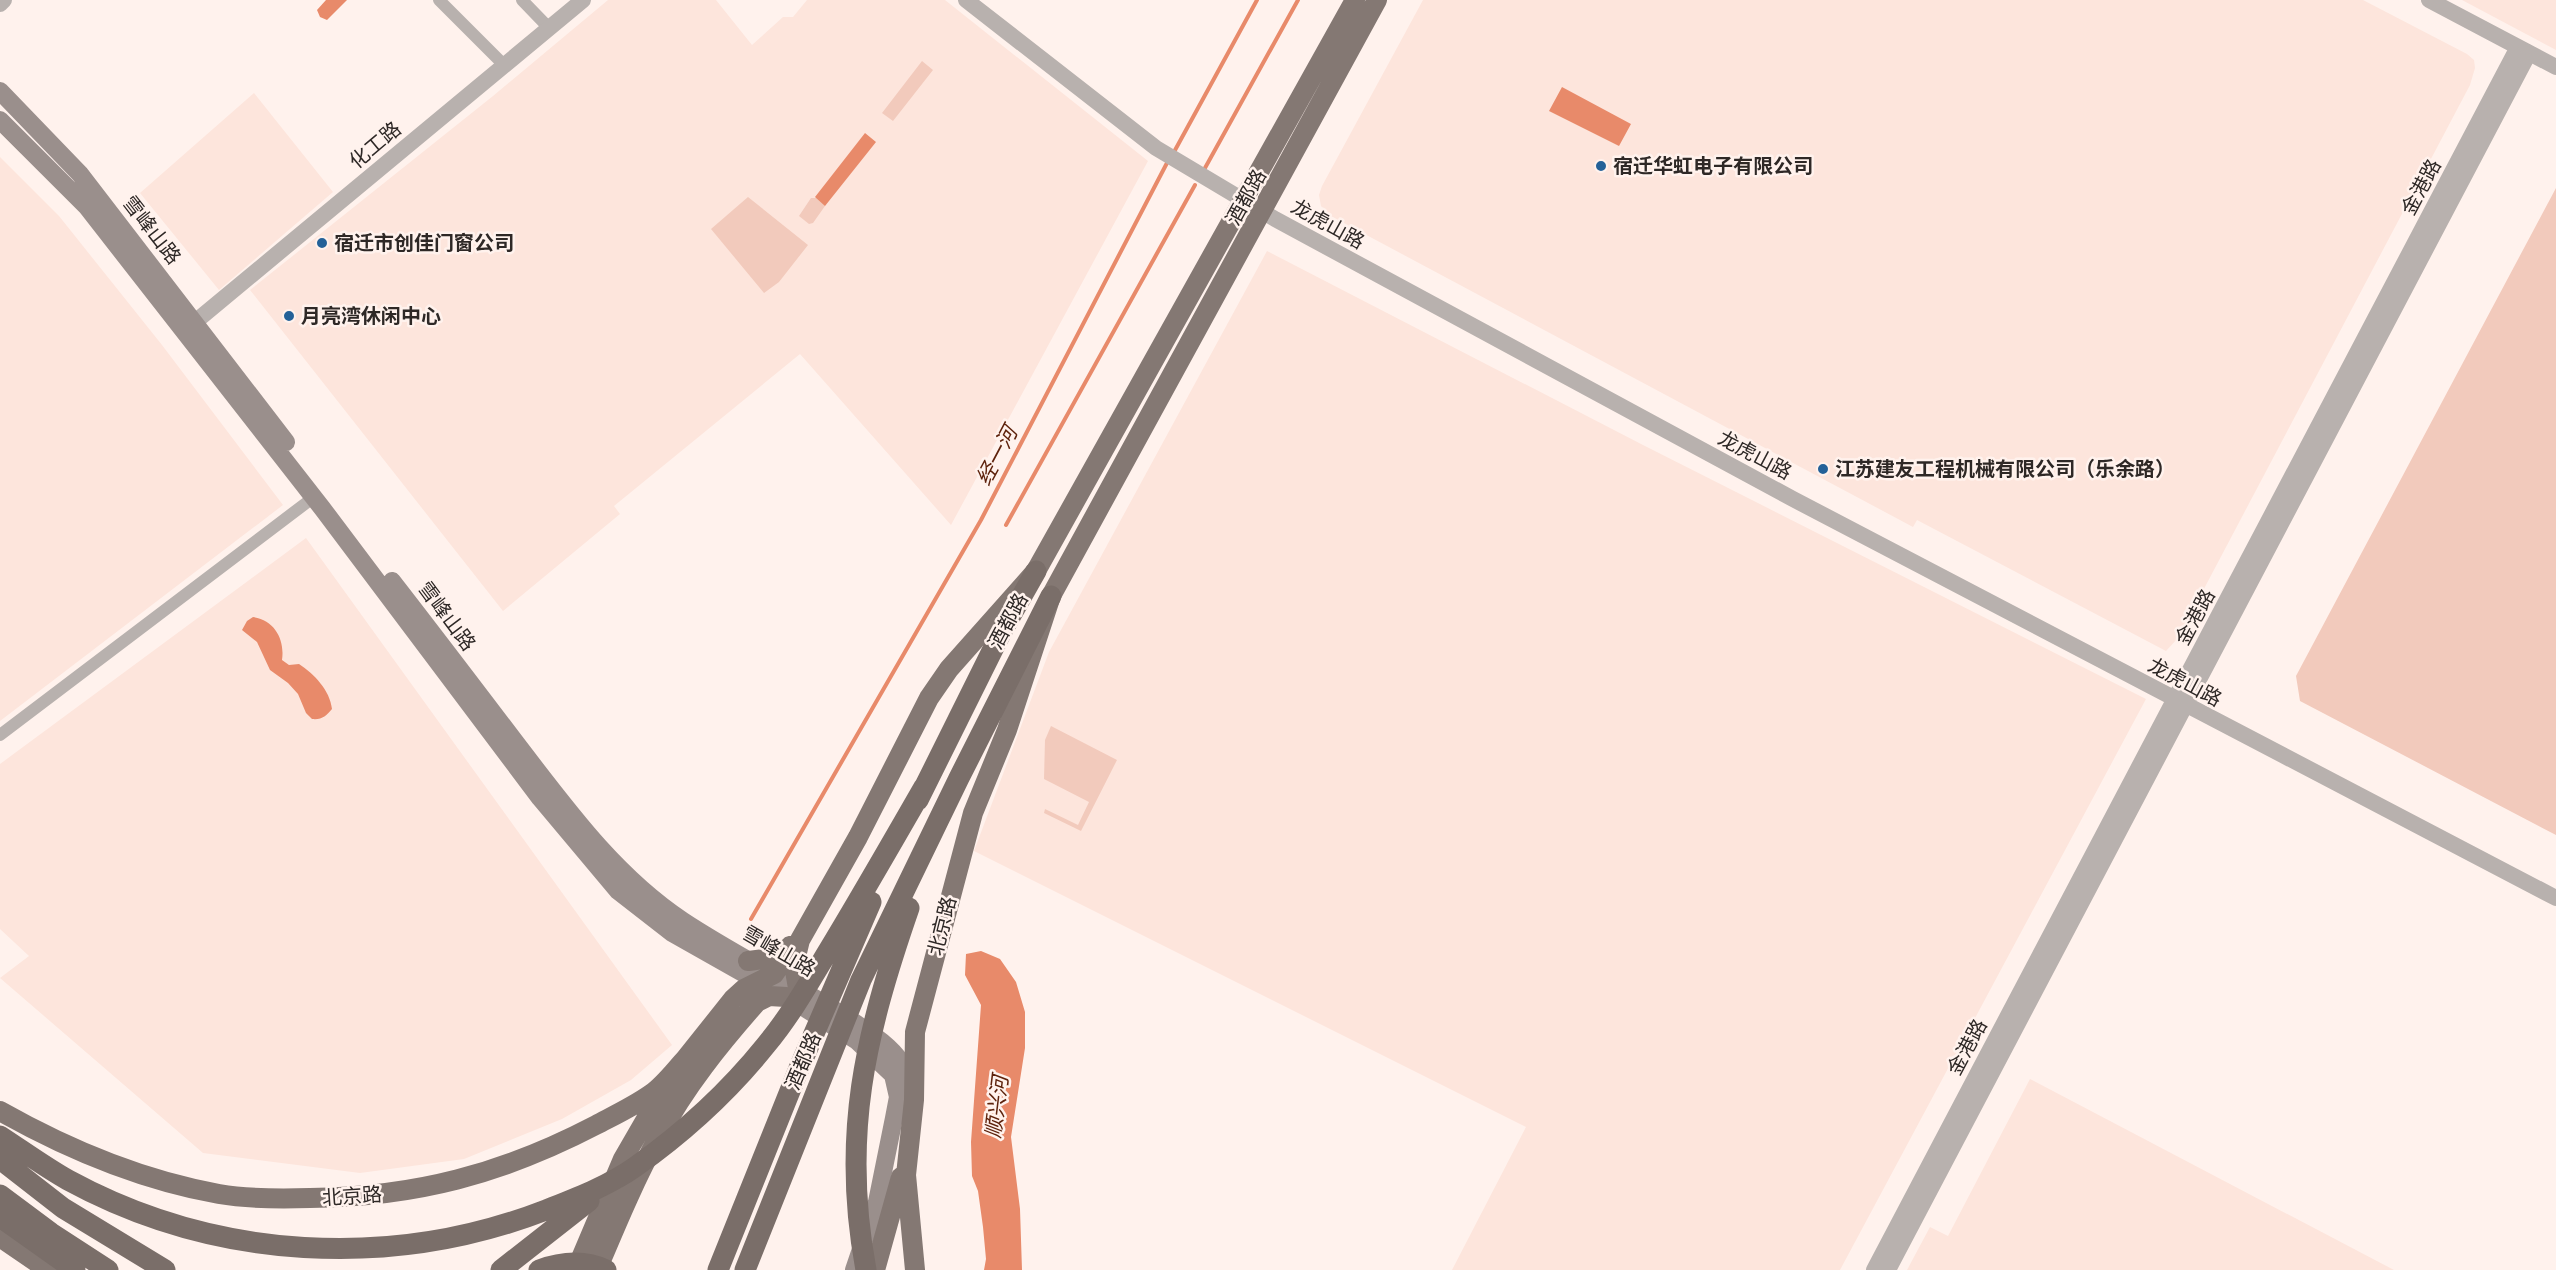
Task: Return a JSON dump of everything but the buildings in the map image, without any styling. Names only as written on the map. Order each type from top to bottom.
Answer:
[{"type":"highway","name":"酒都路","points":[[718,1270],[840,972],[924,787],[1001,633],[1036,571]]},
{"type":"highway","name":"酒都路","points":[[745,1270],[861,980],[1051,596]]},
{"type":"highway","points":[[501,1270],[532,1243],[690,1123],[732,1083],[773,1036],[800,999],[924,787]]},
{"type":"highway","points":[[866,1270],[858,1226],[855,1145],[864,1062],[882,991],[940,817]]},
{"type":"highway","points":[[0,1136],[68,1180],[110,1200],[189,1228],[231,1239],[282,1247],[341,1250],[391,1248],[444,1240],[509,1224],[579,1197],[633,1168]]},
{"type":"highway","points":[[0,1160],[63,1208],[165,1270]]},
{"type":"highway","points":[[0,1195],[75,1270]]},
{"type":"highway","points":[[0,1217],[108,1270]]},
{"type":"highway","points":[[539,1270],[555,1264],[577,1263],[606,1270]]},
{"type":"main road","name":"酒都路","points":[[1036,571],[1355,0]]},
{"type":"main road","name":"酒都路","points":[[1051,596],[1377,0]]},
{"type":"main road","name":"雪峰山路","points":[[0,91],[80,174],[598,846],[653,899],[743,966]]},
{"type":"main road","name":"雪峰山路","points":[[0,120],[87,207],[314,497],[540,798],[609,881],[650,918],[873,1035],[889,1047],[902,1063],[909,1076],[914,1100]]},
{"type":"main road","points":[[576,1270],[623,1159],[666,1087],[733,999],[766,978],[808,922],[858,837],[929,698],[950,669],[1036,571]]},
{"type":"main road","name":"北京路","points":[[915,1270],[906,1175],[914,1100],[915,1032],[974,813],[1007,729],[1051,596]]},
{"type":"main road","points":[[743,966],[785,952],[808,922]]},
{"type":"main road","points":[[792,992],[795,954],[808,922]]},
{"type":"main road","points":[[597,1270],[644,1164],[699,1073],[757,1002],[769,996],[792,992],[881,1062],[893,1075],[898,1097],[877,1202],[854,1270]]},
{"type":"main road","points":[[881,1062],[902,1063],[915,1032]]},
{"type":"main road","name":"北京路","points":[[0,1111],[41,1135],[102,1161],[159,1180],[221,1194],[279,1199],[357,1198],[436,1186],[522,1160],[628,1108],[653,1093],[686,1058]]},
{"type":"main road","points":[[875,1270],[889,1225],[910,1140]]},
{"type":"main road","points":[[0,1237],[48,1270]]},
{"type":"street","points":[[0,4],[4,0]]},
{"type":"street","points":[[439,0],[504,65]]},
{"type":"street","points":[[522,0],[549,28]]},
{"type":"street","name":"化工路","points":[[195,322],[583,0]]},
{"type":"street","name":"龙虎山路","points":[[966,0],[1156,148],[1192,172],[1262,212],[1536,362],[2181,703],[2556,898]]},
{"type":"street","points":[[2429,0],[2556,67]]},
{"type":"street","name":"金港路","points":[[1888,1270],[2181,703],[2524,50]]},
{"type":"street","points":[[0,735],[314,497]]},
{"type":"street","name":"金港路","points":[[1874,1270],[2181,703]]},
{"type":"shaded area","points":[[608,0],[716,0],[752,45],[783,17],[793,17],[807,0],[945,0],[1148,161],[951,525],[800,354],[614,506],[620,514],[503,611],[250,290],[493,96]]},
{"type":"shaded area","points":[[1423,0],[2363,0],[2467,54],[2474,60],[2475,68],[2470,85],[2178,638],[2166,651],[1917,520],[1913,527],[1329,215],[1321,206],[1319,195],[1322,186]]},
{"type":"shaded area","points":[[2462,0],[2556,0],[2556,50]]},
{"type":"shaded area","points":[[922,61],[933,70],[893,121],[882,113]]},
{"type":"shaded area","points":[[254,93],[333,192],[219,290],[140,193]]},
{"type":"shaded area","points":[[0,157],[59,216],[162,345],[283,505],[0,721]]},
{"type":"shaded area","points":[[2556,188],[2556,835],[2300,701],[2296,676]]},
{"type":"shaded area","points":[[748,197],[808,245],[779,282],[764,293],[711,229]]},
{"type":"shaded area","points":[[811,198],[819,198],[825,206],[813,223],[809,224],[799,216]]},
{"type":"shaded area","points":[[1267,251],[1643,445],[2146,699],[1840,1270],[1452,1270],[1526,1127],[974,851],[1049,652]]},
{"type":"shaded area","points":[[306,538],[672,1045],[631,1080],[562,1119],[464,1159],[360,1173],[203,1153],[0,978],[29,956],[0,929],[0,764]]},
{"type":"shaded area","points":[[1051,726],[1117,760],[1081,831],[1044,813],[1045,809],[1078,825],[1089,802],[1044,779],[1045,740]]},
{"type":"shaded area","points":[[2030,1079],[2394,1270],[1907,1270],[1930,1227],[1948,1236]]},
{"type":"water","points":[[326,0],[347,0],[327,20],[320,17],[317,10]]},
{"type":"water","points":[[1562,87],[1631,124],[1619,146],[1549,111]]},
{"type":"water","points":[[865,133],[876,142],[825,206],[815,197]]},
{"type":"water","points":[[253,617],[267,622],[277,632],[282,645],[282,660],[289,665],[299,664],[320,683],[331,702],[332,709],[326,716],[312,719],[306,713],[298,694],[288,683],[270,670],[257,642],[242,630],[247,621]]},
{"type":"water","name":"顺兴河","points":[[981,951],[1000,959],[1016,982],[1025,1012],[1025,1048],[1011,1137],[1020,1209],[1022,1270],[984,1270],[986,1259],[983,1227],[978,1191],[972,1176],[971,1142],[981,1005],[965,975],[966,954]]},
{"type":"waterway","name":"经一河","points":[[1174,152],[1257,0]]},
{"type":"waterway","name":"经一河","points":[[1205,168],[1298,0]]},
{"type":"waterway","name":"经一河","points":[[751,919],[981,520],[1168,161]]},
{"type":"waterway","name":"经一河","points":[[1006,525],[1195,185]]},
{"type":"place","name":"宿迁华虹电子有限公司","points":[[1601,166]]},
{"type":"place","name":"宿迁市创佳门窗公司","points":[[322,243]]},
{"type":"place","name":"月亮湾休闲中心","points":[[289,316]]},
{"type":"place","name":"江苏建友工程机械有限公司（乐余路）","points":[[1823,469]]}]
